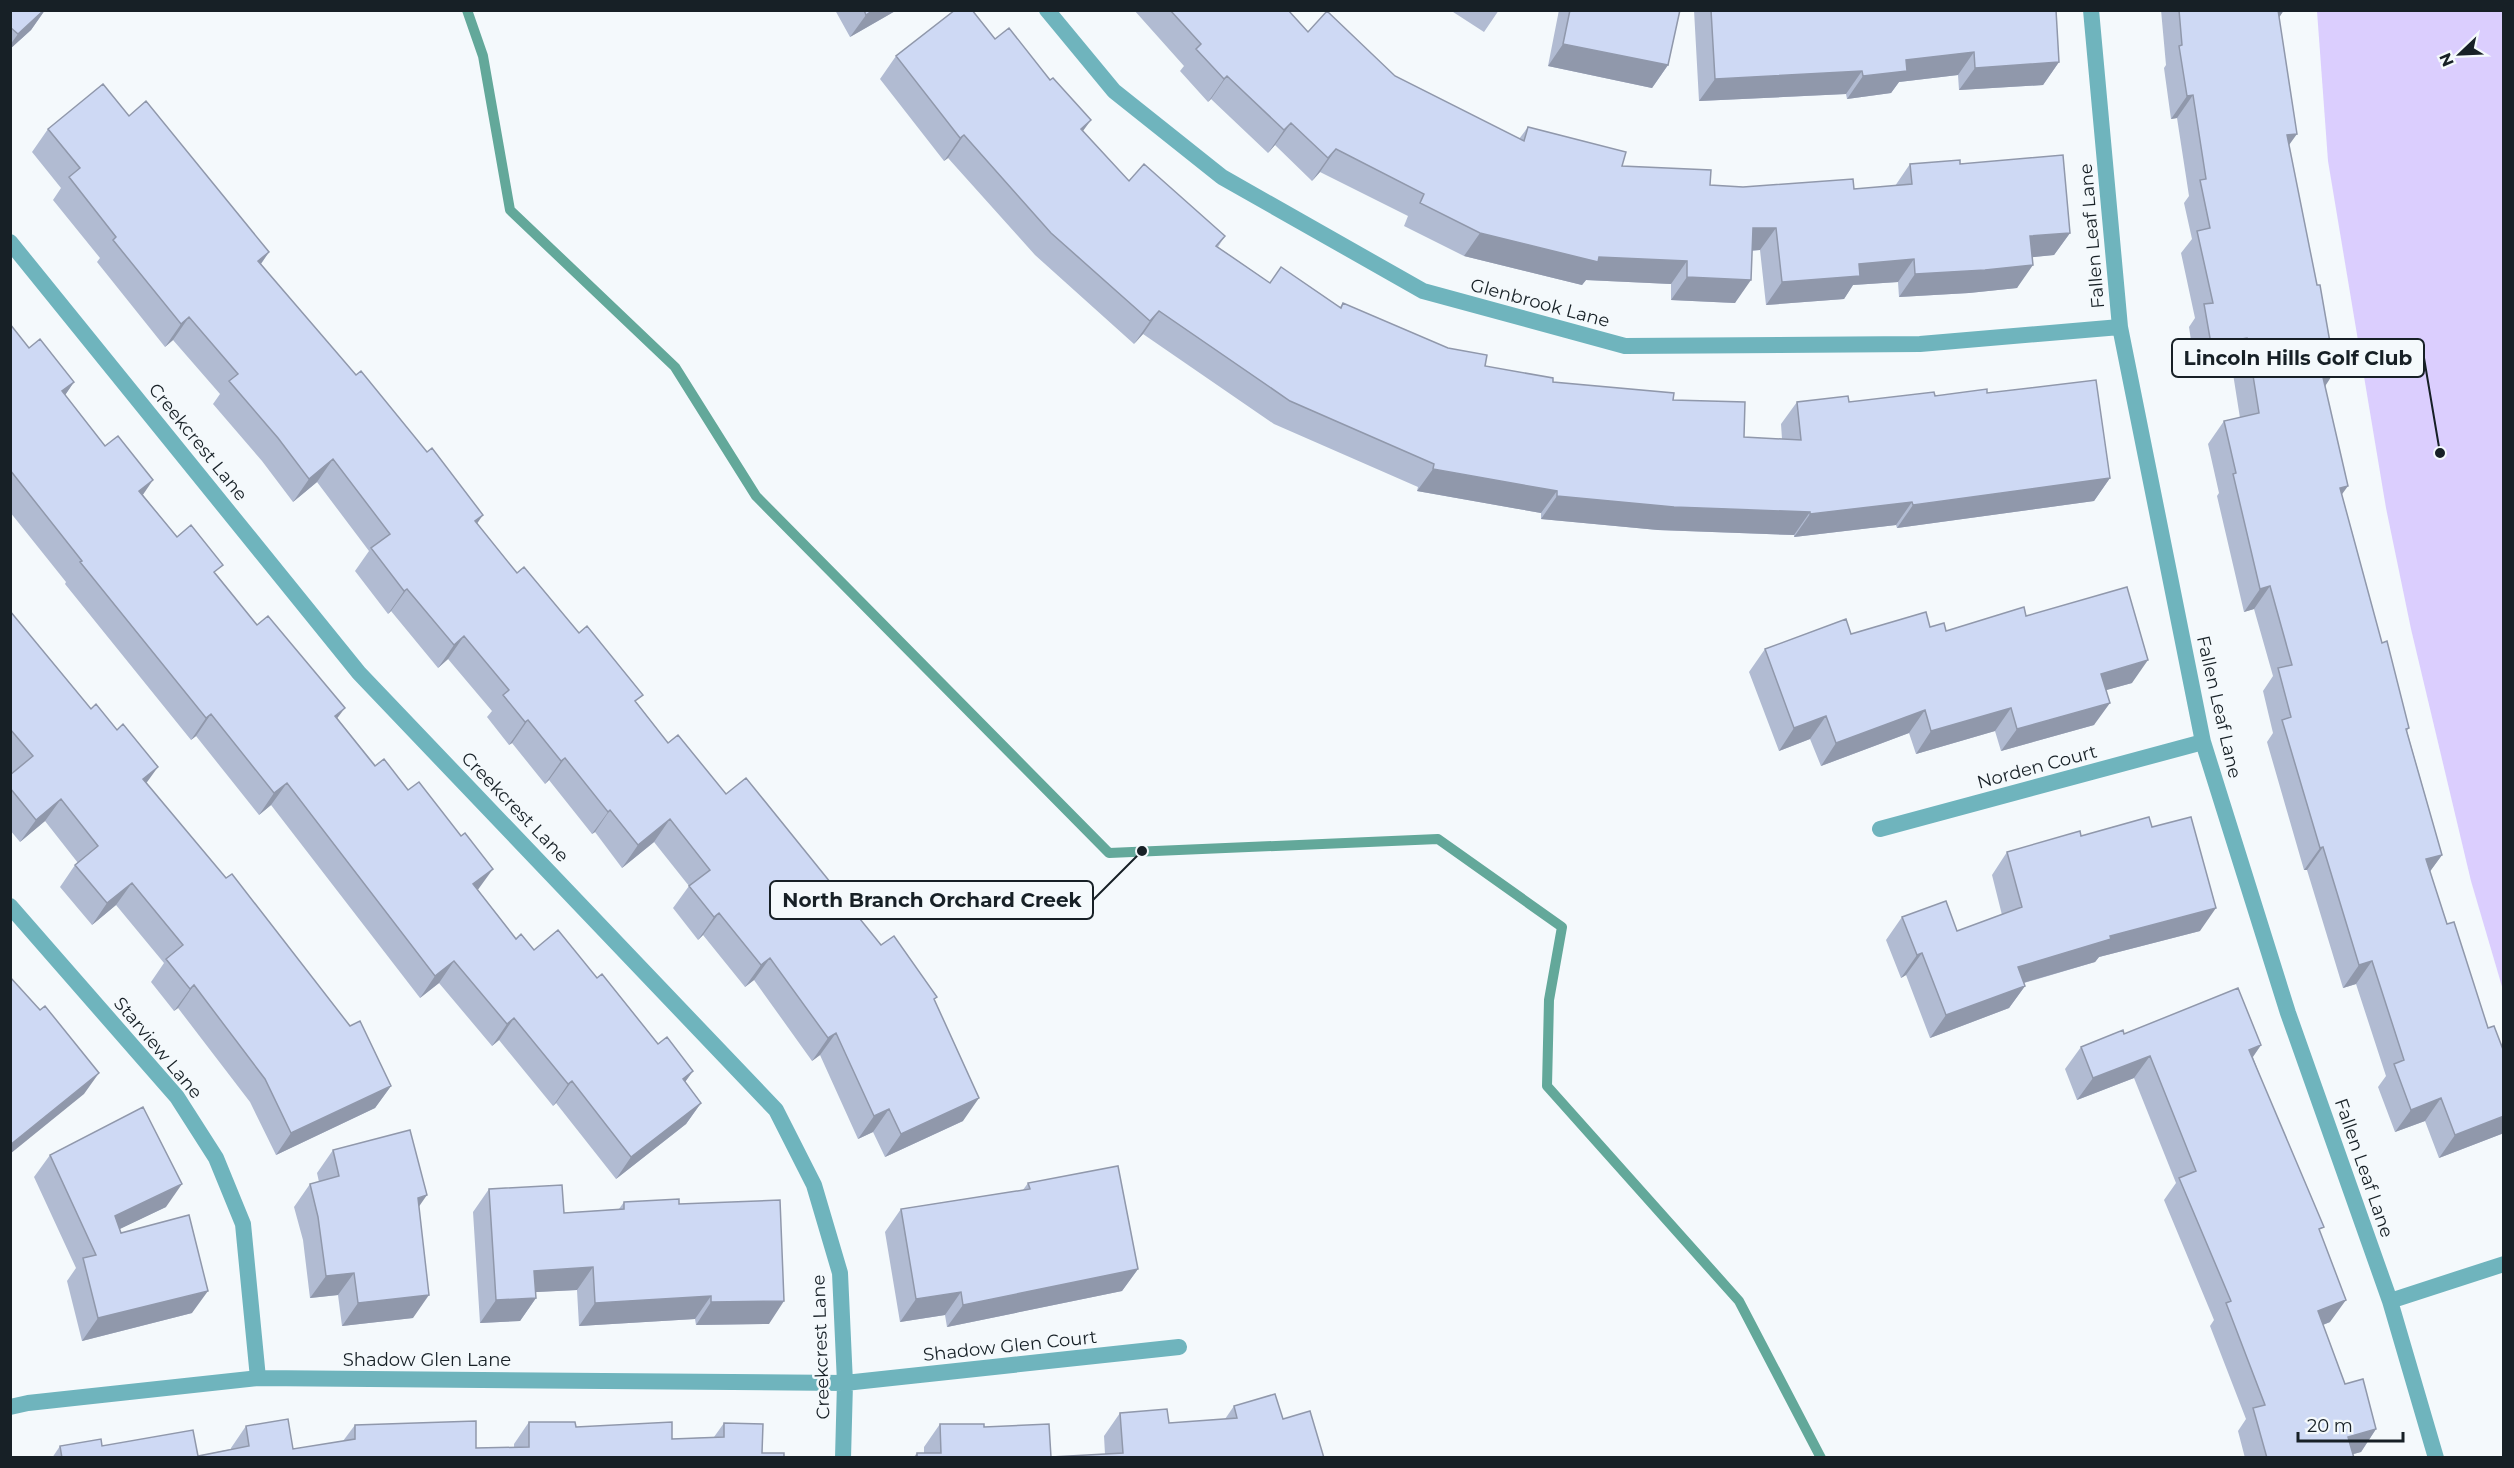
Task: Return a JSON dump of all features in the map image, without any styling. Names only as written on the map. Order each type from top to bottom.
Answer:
[{"type":"street","name":"Glenbrook Lane","points":[[1047,10],[1114,91],[1222,177],[1423,291],[1624,346],[1920,344],[2120,327]]},
{"type":"street","name":"Fallen Leaf Lane","points":[[2091,10],[2120,327],[2203,742],[2288,1012],[2390,1301],[2436,1458]]},
{"type":"street","name":"Creekcrest Lane","points":[[10,242],[359,673],[776,1110],[814,1185],[840,1273],[845,1383],[843,1458]]},
{"type":"street","name":"Norden Court","points":[[1880,829],[2203,742]]},
{"type":"street","name":"Starview Lane","points":[[10,906],[177,1097],[216,1158],[243,1224],[258,1378]]},
{"type":"street","points":[[2390,1301],[2504,1264]]},
{"type":"street","name":"Shadow Glen Court","points":[[845,1383],[1179,1347]]},
{"type":"street","name":"Shadow Glen Lane","points":[[10,1407],[258,1378],[845,1383]]},
{"type":"shaded area","points":[[2317,11],[2503,11],[2503,990],[2471,881],[2411,629],[2386,508],[2328,161]]},
{"type":"building","points":[[10,10],[44,10],[18,34],[10,27]]},
{"type":"building","points":[[955,10],[972,10],[995,39],[1009,28],[1050,80],[1053,78],[1091,120],[1081,129],[1129,181],[1144,164],[1225,236],[1216,246],[1270,283],[1281,267],[1341,308],[1343,303],[1448,348],[1487,355],[1485,366],[1553,378],[1553,382],[1674,393],[1673,400],[1745,402],[1744,437],[1801,440],[1797,402],[1848,396],[1849,402],[1934,392],[1935,396],[1987,389],[1987,393],[2096,380],[2110,478],[1913,505],[1912,502],[1810,514],[1810,512],[1674,507],[1557,496],[1557,491],[1433,469],[1434,464],[1290,401],[1159,311],[1150,321],[1051,233],[964,135],[960,138],[896,56]]},
{"type":"building","points":[[1170,10],[1288,10],[1308,32],[1327,11],[1395,76],[1524,141],[1528,127],[1626,152],[1622,166],[1711,170],[1710,185],[1743,187],[1853,179],[1854,189],[1912,184],[1910,164],[1960,160],[1960,164],[2063,155],[2070,233],[2030,236],[2033,265],[1915,274],[1914,259],[1859,264],[1860,276],[1782,282],[1776,228],[1753,228],[1751,280],[1687,277],[1687,261],[1599,257],[1598,262],[1480,233],[1420,203],[1424,194],[1336,149],[1328,158],[1291,123],[1284,130],[1227,76],[1224,79],[1196,49],[1201,44]]},
{"type":"building","points":[[1570,10],[1680,10],[1668,65],[1563,44]]},
{"type":"building","points":[[1711,10],[2056,10],[2059,62],[1975,68],[1974,52],[1906,60],[1907,71],[1863,76],[1862,71],[1715,79]]},
{"type":"building","points":[[2179,10],[2278,10],[2297,134],[2287,135],[2317,285],[2320,285],[2335,371],[2322,373],[2348,486],[2340,488],[2382,643],[2387,641],[2409,728],[2406,729],[2442,855],[2426,859],[2447,924],[2454,922],[2488,1028],[2494,1026],[2504,1052],[2504,1116],[2455,1135],[2441,1098],[2411,1110],[2394,1064],[2404,1060],[2372,961],[2359,965],[2323,847],[2320,848],[2282,720],[2291,717],[2278,668],[2292,665],[2270,586],[2260,589],[2233,474],[2236,473],[2224,421],[2259,413],[2247,338],[2211,344],[2204,304],[2213,303],[2197,231],[2210,228],[2200,180],[2206,179],[2193,95],[2187,96],[2179,46],[2182,45]]},
{"type":"building","points":[[103,84],[129,116],[146,101],[269,252],[258,261],[356,375],[361,371],[427,452],[432,448],[483,515],[475,521],[517,573],[524,567],[579,633],[587,626],[643,695],[635,701],[668,743],[678,735],[726,794],[746,778],[881,945],[894,936],[937,997],[934,999],[979,1098],[901,1134],[889,1109],[874,1116],[836,1033],[828,1038],[770,958],[761,965],[719,913],[714,917],[689,886],[710,870],[670,819],[638,845],[565,758],[561,761],[528,720],[525,722],[503,695],[509,690],[464,636],[454,645],[407,589],[404,591],[371,548],[390,534],[333,459],[309,479],[278,438],[229,381],[238,374],[189,317],[181,324],[113,240],[116,237],[69,177],[80,168],[48,129]]},
{"type":"building","points":[[10,324],[29,348],[40,339],[74,382],[62,391],[105,446],[118,436],[153,480],[139,491],[177,537],[191,525],[223,565],[214,572],[257,625],[268,616],[345,708],[335,716],[375,766],[384,759],[408,790],[419,782],[461,836],[465,833],[493,869],[473,884],[516,939],[521,934],[534,950],[558,930],[597,978],[602,974],[658,1044],[667,1037],[693,1071],[683,1079],[701,1103],[631,1157],[572,1081],[568,1084],[514,1018],[507,1024],[454,961],[435,976],[287,783],[274,793],[211,714],[206,718],[80,562],[82,561],[10,470]]},
{"type":"building","points":[[2127,587],[2148,660],[2101,674],[2110,703],[2017,729],[2011,708],[1931,731],[1925,710],[1836,743],[1826,716],[1794,728],[1765,649],[1846,619],[1851,634],[1926,612],[1930,627],[1944,623],[1946,631],[2024,607],[2026,616]]},
{"type":"building","points":[[10,611],[91,709],[96,704],[117,730],[123,724],[158,767],[143,779],[226,878],[232,874],[350,1026],[360,1021],[391,1086],[291,1133],[265,1079],[194,985],[190,989],[166,959],[183,945],[132,883],[107,903],[75,865],[98,846],[61,799],[36,820],[10,788],[10,775],[33,756],[10,729]]},
{"type":"building","points":[[2149,817],[2152,827],[2191,817],[2216,908],[2110,936],[2111,939],[2018,967],[2025,986],[1946,1015],[1922,953],[1917,955],[1902,917],[1946,901],[1957,931],[2022,907],[2007,852],[2080,831],[2081,836]]},
{"type":"building","points":[[10,977],[40,1010],[45,1006],[99,1073],[10,1145]]},
{"type":"building","points":[[2238,988],[2261,1045],[2249,1050],[2324,1227],[2319,1229],[2346,1300],[2318,1311],[2345,1384],[2363,1379],[2376,1429],[2348,1437],[2354,1458],[2267,1458],[2253,1408],[2265,1405],[2226,1303],[2231,1301],[2179,1178],[2196,1171],[2150,1056],[2093,1078],[2081,1047],[2123,1030],[2124,1034]]},
{"type":"building","points":[[143,1107],[182,1184],[115,1216],[121,1233],[189,1215],[208,1291],[98,1318],[83,1258],[96,1255],[50,1155]]},
{"type":"building","points":[[410,1130],[427,1195],[418,1198],[429,1295],[358,1303],[354,1273],[326,1276],[318,1217],[310,1184],[339,1176],[333,1150]]},
{"type":"building","points":[[1118,1166],[1138,1269],[963,1305],[961,1292],[916,1299],[901,1209],[1030,1189],[1028,1183]]},
{"type":"building","points":[[562,1185],[564,1213],[624,1209],[624,1202],[679,1199],[679,1204],[780,1200],[784,1301],[711,1302],[711,1296],[595,1303],[593,1267],[534,1271],[536,1298],[496,1300],[489,1189]]},
{"type":"building","points":[[1275,1394],[1283,1419],[1310,1411],[1324,1458],[917,1458],[917,1453],[941,1453],[940,1424],[984,1424],[984,1427],[1049,1424],[1051,1457],[1123,1453],[1120,1413],[1167,1409],[1169,1423],[1237,1418],[1234,1406]]},
{"type":"building","points":[[288,1419],[293,1449],[355,1439],[355,1425],[476,1421],[476,1448],[529,1447],[529,1422],[575,1422],[576,1427],[672,1422],[672,1439],[724,1437],[724,1423],[763,1424],[762,1453],[784,1453],[784,1458],[62,1458],[60,1446],[101,1439],[102,1446],[193,1430],[198,1456],[249,1446],[246,1426]]},
{"type":"waterway","points":[[467,10],[483,56],[510,210],[675,367],[756,496],[1109,853],[1438,839],[1562,927],[1549,1000],[1547,1086],[1739,1301],[1821,1458]]},
{"type":"place","name":"Lincoln Hills Golf Club","points":[[2440,453]]},
{"type":"place","name":"North Branch Orchard Creek","points":[[1142,851]]}]
